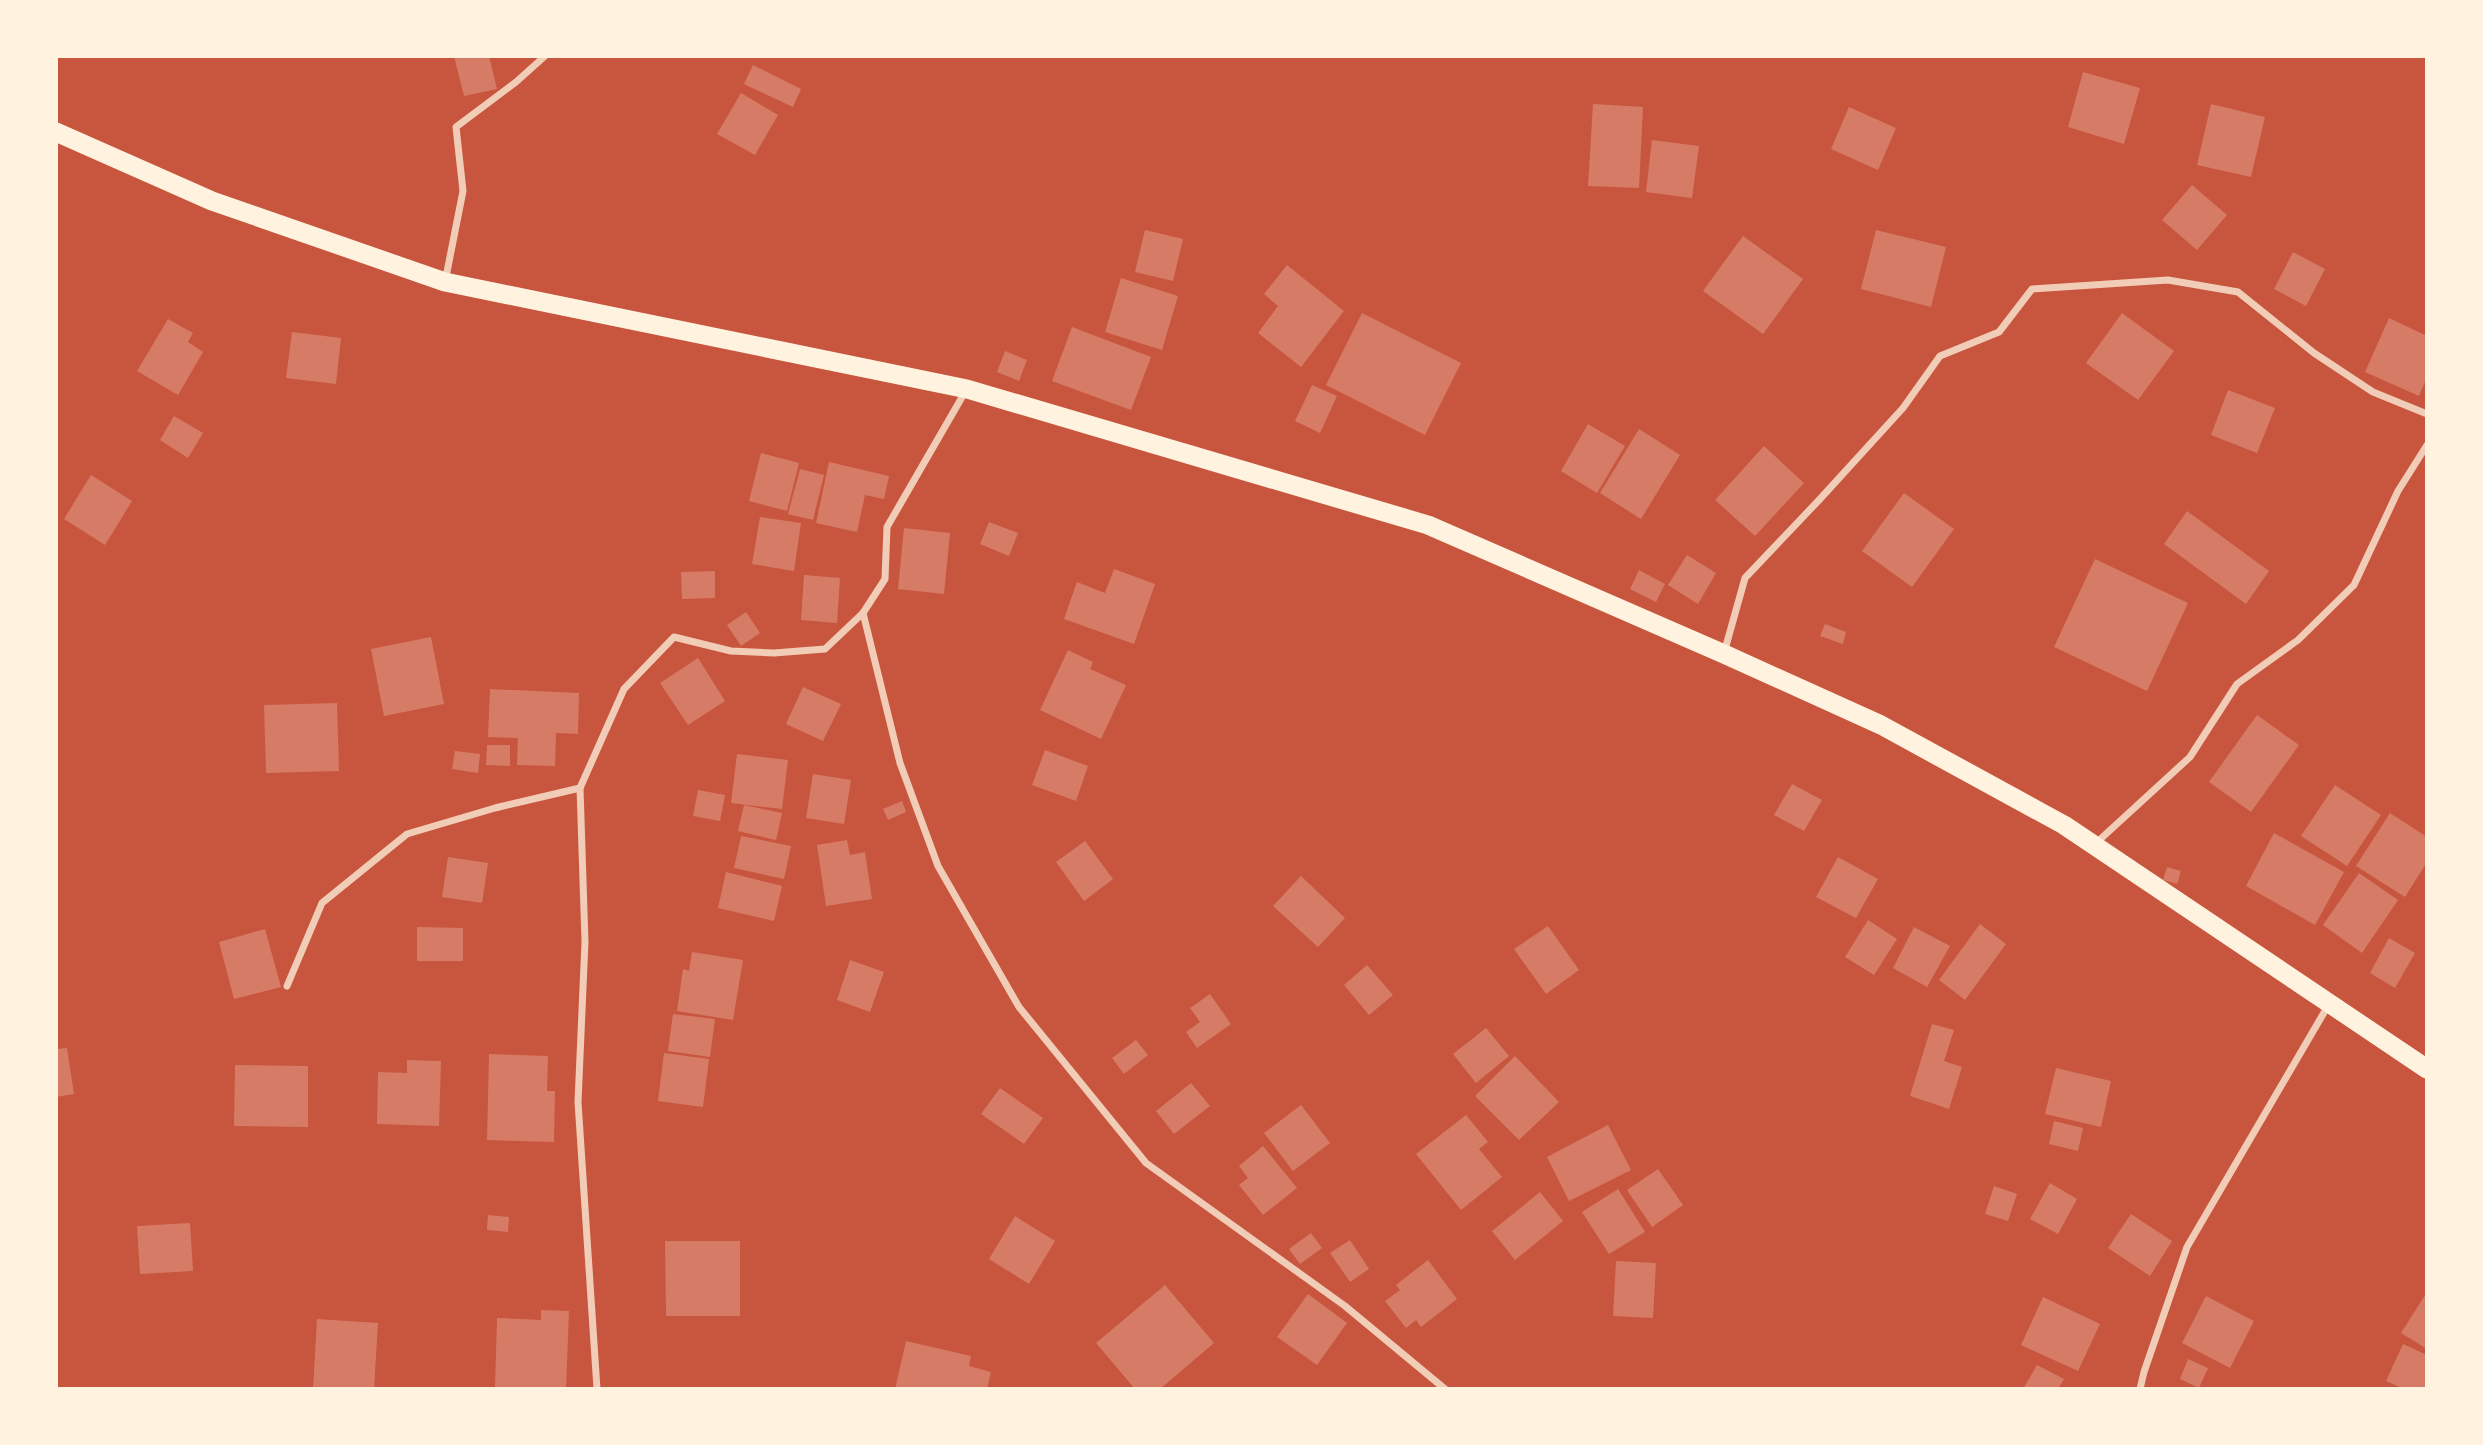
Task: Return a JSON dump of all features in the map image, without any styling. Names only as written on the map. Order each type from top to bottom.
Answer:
[{"type":"highway","points":[[56,132],[212,201],[445,282],[967,388],[1428,525],[1724,653],[1881,725],[2064,825],[2427,1069]]},
{"type":"street","points":[[445,282],[463,191],[456,127],[516,82],[545,56]]},
{"type":"street","points":[[1724,653],[1745,578],[1903,408],[1940,356],[1999,332],[2032,289],[2168,280],[2238,292],[2314,353],[2373,392],[2427,414]]},
{"type":"street","points":[[597,1389],[578,1102],[585,942],[580,788],[624,689],[674,637],[731,651],[774,653],[825,649],[863,613],[885,579],[887,527],[967,388]]},
{"type":"street","points":[[2093,845],[2190,757],[2237,684],[2298,640],[2354,585],[2398,491],[2427,444]]},
{"type":"street","points":[[863,613],[900,763],[938,866],[1018,1007],[1146,1163],[1345,1306],[1445,1389]]},
{"type":"street","points":[[287,986],[322,903],[407,834],[495,808],[580,788]]},
{"type":"street","points":[[2140,1389],[2187,1247],[2330,1003]]},
{"type":"building","points":[[454,56],[489,56],[497,89],[464,96]]},
{"type":"building","points":[[753,65],[801,89],[793,107],[744,84]]},
{"type":"building","points":[[2083,72],[2140,88],[2124,144],[2068,127]]},
{"type":"building","points":[[741,93],[778,115],[755,155],[717,134]]},
{"type":"building","points":[[1593,104],[1643,107],[1639,188],[1588,186]]},
{"type":"building","points":[[2211,104],[2265,117],[2251,177],[2197,165]]},
{"type":"building","points":[[1849,107],[1896,128],[1878,170],[1831,149]]},
{"type":"building","points":[[1652,140],[1699,146],[1692,198],[1646,192]]},
{"type":"building","points":[[2192,185],[2227,215],[2197,250],[2162,220]]},
{"type":"building","points":[[1145,230],[1183,239],[1173,281],[1135,272]]},
{"type":"building","points":[[1876,230],[1946,247],[1931,307],[1861,289]]},
{"type":"building","points":[[1743,236],[1803,279],[1763,334],[1703,291]]},
{"type":"building","points":[[2293,252],[2325,269],[2306,306],[2274,289]]},
{"type":"building","points":[[1287,265],[1344,311],[1301,367],[1258,333],[1278,306],[1264,294]]},
{"type":"building","points":[[1121,278],[1178,296],[1162,350],[1105,332]]},
{"type":"building","points":[[1362,313],[1461,363],[1425,435],[1326,385]]},
{"type":"building","points":[[2122,313],[2174,351],[2138,400],[2086,363]]},
{"type":"building","points":[[2389,318],[2427,336],[2427,377],[2419,396],[2365,372]]},
{"type":"building","points":[[168,319],[193,333],[188,342],[203,352],[178,395],[137,371]]},
{"type":"building","points":[[1072,327],[1151,357],[1131,410],[1052,381]]},
{"type":"building","points":[[292,332],[341,338],[336,384],[286,378]]},
{"type":"building","points":[[1005,351],[1027,360],[1019,381],[997,372]]},
{"type":"building","points":[[1312,385],[1337,396],[1320,433],[1295,421]]},
{"type":"building","points":[[2228,390],[2275,408],[2257,453],[2211,435]]},
{"type":"building","points":[[174,416],[203,433],[188,458],[160,440]]},
{"type":"building","points":[[1588,424],[1625,446],[1597,493],[1561,471]]},
{"type":"building","points":[[1639,429],[1680,455],[1641,519],[1600,493]]},
{"type":"building","points":[[1764,446],[1804,483],[1755,536],[1715,500]]},
{"type":"building","points":[[761,453],[799,463],[787,511],[749,501]]},
{"type":"building","points":[[829,462],[889,476],[884,499],[865,495],[857,532],[816,523]]},
{"type":"building","points":[[800,469],[824,475],[813,520],[788,514]]},
{"type":"building","points":[[91,475],[132,501],[105,545],[64,519]]},
{"type":"building","points":[[1904,493],[1954,529],[1912,587],[1862,551]]},
{"type":"building","points":[[2187,511],[2269,571],[2246,604],[2164,544]]},
{"type":"building","points":[[760,517],[801,523],[794,571],[752,564]]},
{"type":"building","points":[[989,522],[1018,533],[1009,556],[980,544]]},
{"type":"building","points":[[904,528],[950,533],[944,594],[898,589]]},
{"type":"building","points":[[1687,555],[1716,573],[1698,604],[1668,585]]},
{"type":"building","points":[[2095,559],[2188,603],[2147,691],[2054,647]]},
{"type":"building","points":[[1114,569],[1155,584],[1134,644],[1064,619],[1077,582],[1105,593]]},
{"type":"building","points":[[1639,570],[1665,584],[1656,602],[1630,589]]},
{"type":"building","points":[[715,571],[715,598],[682,599],[681,572]]},
{"type":"building","points":[[804,575],[840,578],[837,623],[801,620]]},
{"type":"building","points":[[746,612],[760,633],[741,646],[727,625]]},
{"type":"building","points":[[1825,624],[1846,632],[1843,644],[1820,636]]},
{"type":"building","points":[[431,637],[444,704],[384,716],[371,649]]},
{"type":"building","points":[[1068,650],[1093,662],[1090,669],[1126,685],[1101,739],[1040,710]]},
{"type":"building","points":[[698,658],[725,701],[688,725],[660,683]]},
{"type":"building","points":[[803,687],[841,704],[823,741],[786,724]]},
{"type":"building","points":[[490,689],[579,693],[578,734],[556,733],[555,766],[517,765],[518,738],[488,737]]},
{"type":"building","points":[[337,703],[339,771],[266,773],[264,705]]},
{"type":"building","points":[[2257,715],[2299,745],[2251,812],[2209,782]]},
{"type":"building","points":[[487,745],[510,745],[510,766],[486,765]]},
{"type":"building","points":[[1045,750],[1088,766],[1076,801],[1032,785]]},
{"type":"building","points":[[455,751],[480,754],[478,773],[452,769]]},
{"type":"building","points":[[737,754],[788,760],[782,809],[731,803]]},
{"type":"building","points":[[813,774],[851,780],[844,824],[806,818]]},
{"type":"building","points":[[1792,784],[1822,800],[1804,831],[1774,815]]},
{"type":"building","points":[[2335,785],[2381,815],[2347,866],[2301,836]]},
{"type":"building","points":[[698,790],[725,795],[720,821],[693,816]]},
{"type":"building","points":[[902,801],[906,812],[888,820],[883,809]]},
{"type":"building","points":[[744,805],[782,813],[776,840],[738,831]]},
{"type":"building","points":[[2390,813],[2427,837],[2427,862],[2405,897],[2356,866]]},
{"type":"building","points":[[2274,833],[2344,872],[2315,925],[2246,886]]},
{"type":"building","points":[[741,836],[791,846],[784,879],[734,868]]},
{"type":"building","points":[[847,840],[850,855],[865,852],[872,899],[826,906],[817,845]]},
{"type":"building","points":[[1085,841],[1113,879],[1084,901],[1056,862]]},
{"type":"building","points":[[448,857],[488,863],[482,903],[442,897]]},
{"type":"building","points":[[1838,857],[1878,879],[1856,918],[1816,897]]},
{"type":"building","points":[[2167,867],[2181,871],[2177,884],[2163,880]]},
{"type":"building","points":[[726,872],[782,886],[774,921],[718,908]]},
{"type":"building","points":[[2359,873],[2398,900],[2362,953],[2323,925]]},
{"type":"building","points":[[1301,876],[1345,918],[1318,947],[1273,906]]},
{"type":"building","points":[[1868,920],[1897,939],[1874,975],[1845,957]]},
{"type":"building","points":[[1980,924],[2006,944],[1965,1000],[1939,980]]},
{"type":"building","points":[[1548,926],[1579,970],[1546,994],[1514,949]]},
{"type":"building","points":[[417,927],[463,928],[463,961],[417,961]]},
{"type":"building","points":[[1914,927],[1950,946],[1927,987],[1893,968]]},
{"type":"building","points":[[265,929],[281,987],[234,999],[219,942]]},
{"type":"building","points":[[2389,938],[2415,953],[2395,988],[2370,973]]},
{"type":"building","points":[[692,952],[743,960],[733,1020],[677,1011],[683,969],[689,971]]},
{"type":"building","points":[[850,960],[884,972],[870,1012],[837,1000]]},
{"type":"building","points":[[1367,965],[1393,995],[1369,1015],[1344,985]]},
{"type":"building","points":[[1210,994],[1231,1024],[1197,1048],[1186,1032],[1200,1022],[1190,1008]]},
{"type":"building","points":[[673,1014],[715,1019],[710,1057],[668,1051]]},
{"type":"building","points":[[1932,1024],[1954,1030],[1944,1061],[1962,1067],[1949,1109],[1910,1096]]},
{"type":"building","points":[[1486,1028],[1509,1056],[1476,1083],[1453,1054]]},
{"type":"building","points":[[1136,1040],[1148,1055],[1124,1074],[1112,1058]]},
{"type":"building","points":[[67,1048],[74,1094],[56,1097],[56,1049]]},
{"type":"building","points":[[664,1053],[709,1059],[703,1107],[658,1101]]},
{"type":"building","points":[[489,1054],[548,1056],[547,1091],[555,1091],[554,1142],[487,1140]]},
{"type":"building","points":[[1515,1056],[1559,1102],[1519,1140],[1475,1096]]},
{"type":"building","points":[[407,1060],[441,1061],[439,1126],[377,1124],[378,1072],[407,1073]]},
{"type":"building","points":[[235,1065],[308,1066],[308,1127],[234,1126]]},
{"type":"building","points":[[2056,1068],[2111,1081],[2101,1127],[2045,1114]]},
{"type":"building","points":[[1191,1083],[1210,1106],[1174,1134],[1156,1111]]},
{"type":"building","points":[[1000,1088],[1043,1118],[1024,1144],[981,1114]]},
{"type":"building","points":[[1301,1105],[1330,1143],[1293,1171],[1264,1133]]},
{"type":"building","points":[[1466,1115],[1488,1142],[1479,1149],[1502,1177],[1461,1210],[1416,1154]]},
{"type":"building","points":[[2054,1121],[2083,1128],[2078,1151],[2049,1144]]},
{"type":"building","points":[[1608,1125],[1631,1170],[1569,1201],[1547,1157]]},
{"type":"building","points":[[1263,1146],[1297,1188],[1263,1215],[1239,1185],[1248,1178],[1239,1166]]},
{"type":"building","points":[[1658,1169],[1683,1205],[1652,1227],[1627,1190]]},
{"type":"building","points":[[2050,1183],[2077,1199],[2058,1234],[2030,1219]]},
{"type":"building","points":[[1994,1186],[2017,1194],[2008,1221],[1985,1214]]},
{"type":"building","points":[[1618,1189],[1645,1232],[1609,1254],[1582,1212]]},
{"type":"building","points":[[1540,1192],[1563,1221],[1515,1260],[1492,1231]]},
{"type":"building","points":[[2131,1214],[2172,1241],[2150,1276],[2108,1248]]},
{"type":"building","points":[[488,1215],[509,1217],[508,1232],[487,1230]]},
{"type":"building","points":[[1015,1216],[1055,1241],[1029,1284],[989,1259]]},
{"type":"building","points":[[190,1223],[193,1271],[140,1274],[137,1226]]},
{"type":"building","points":[[1311,1233],[1322,1248],[1300,1264],[1289,1249]]},
{"type":"building","points":[[1350,1240],[1369,1269],[1350,1282],[1330,1253]]},
{"type":"building","points":[[665,1241],[740,1241],[740,1316],[666,1316]]},
{"type":"building","points":[[1428,1260],[1457,1299],[1421,1327],[1416,1320],[1406,1328],[1385,1301],[1400,1290],[1396,1285]]},
{"type":"building","points":[[1616,1261],[1656,1263],[1653,1318],[1613,1316]]},
{"type":"building","points":[[1165,1285],[1214,1343],[1160,1389],[1135,1389],[1096,1343]]},
{"type":"building","points":[[2427,1292],[2427,1349],[2401,1333]]},
{"type":"building","points":[[1308,1294],[1347,1323],[1317,1365],[1277,1337]]},
{"type":"building","points":[[2206,1296],[2254,1321],[2230,1368],[2182,1343]]},
{"type":"building","points":[[2043,1297],[2100,1324],[2078,1371],[2021,1345]]},
{"type":"building","points":[[541,1310],[569,1311],[566,1389],[495,1387],[497,1318],[541,1320]]},
{"type":"building","points":[[317,1319],[378,1323],[374,1389],[313,1389]]},
{"type":"building","points":[[906,1341],[971,1356],[969,1366],[991,1372],[987,1389],[895,1389]]},
{"type":"building","points":[[2403,1344],[2427,1355],[2426,1389],[2404,1389],[2386,1381]]},
{"type":"building","points":[[2188,1359],[2208,1368],[2199,1388],[2180,1379]]},
{"type":"building","points":[[2037,1365],[2064,1379],[2058,1389],[2023,1389]]}]
